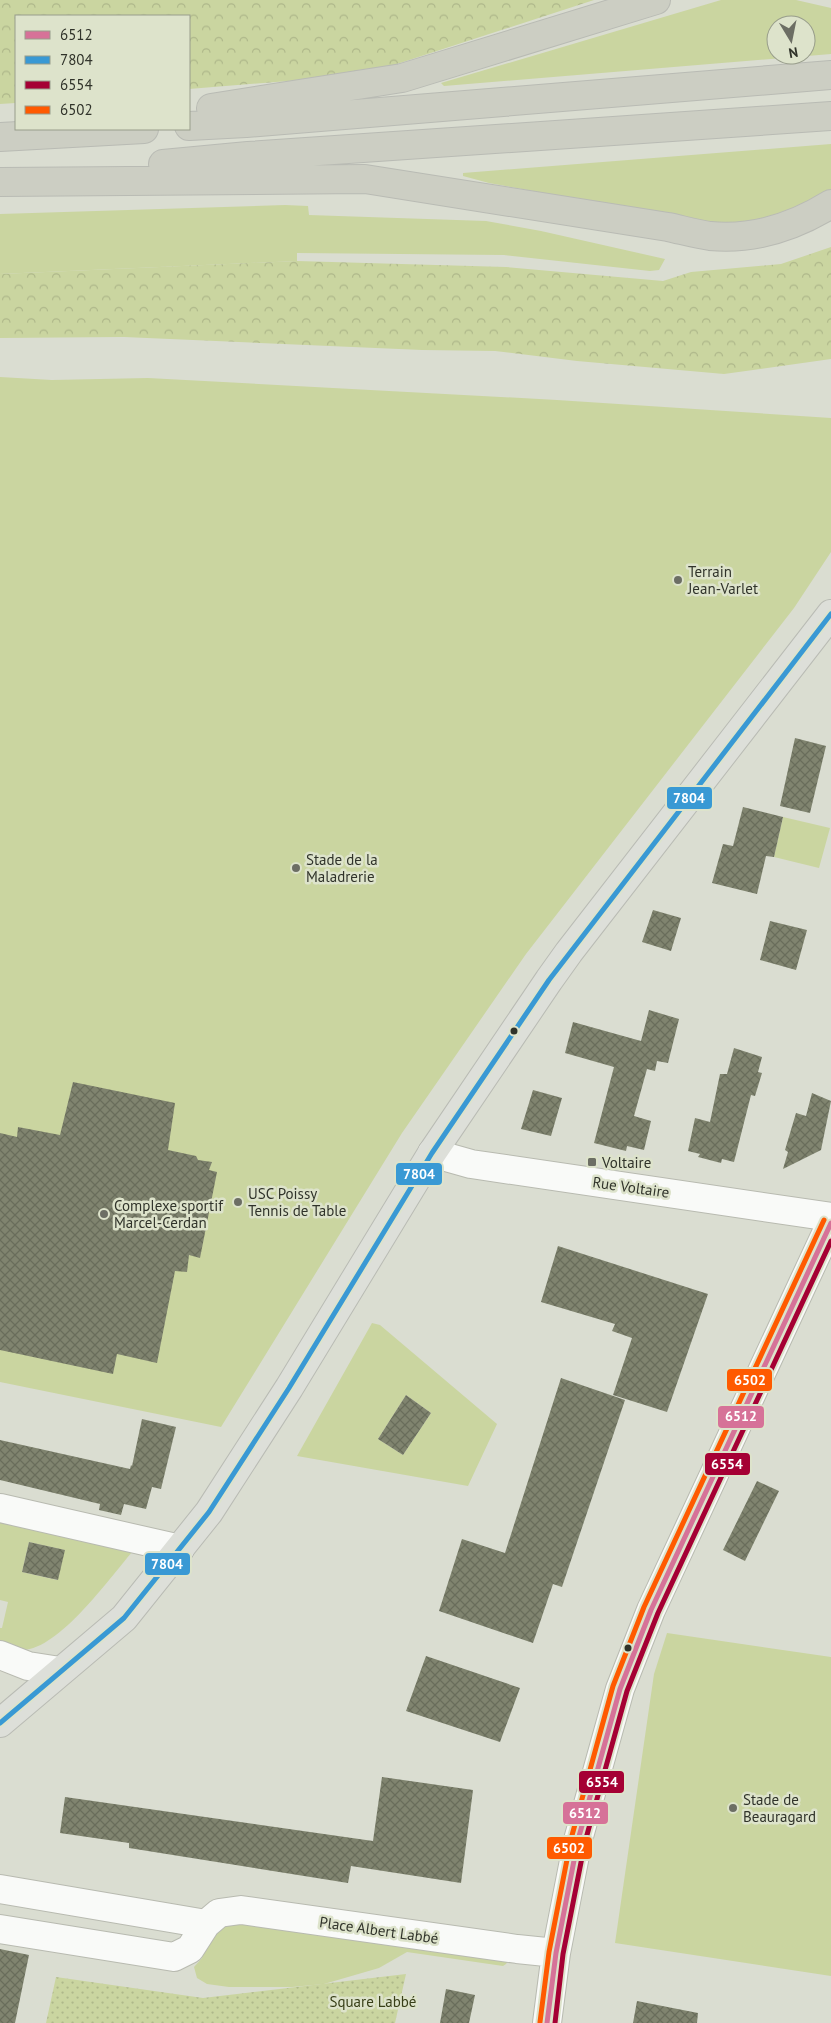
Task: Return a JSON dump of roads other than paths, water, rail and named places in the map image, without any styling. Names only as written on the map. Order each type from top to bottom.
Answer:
[{"type":"highway","points":[[190,111],[246,104],[402,78],[656,0]]},
{"type":"highway","points":[[190,126],[831,75]]},
{"type":"highway","points":[[0,181],[248,156],[831,116]]},
{"type":"highway","points":[[0,136],[41,130]]},
{"type":"highway","points":[[0,136],[123,130]]},
{"type":"highway","points":[[0,181],[365,179],[668,227],[708,236],[739,237],[775,230],[814,215],[831,204]]},
{"type":"main road","points":[[0,1723],[124,1618],[209,1512],[275,1410],[432,1153],[569,952],[831,614]]},
{"type":"street","name":"Rue Voltaire","points":[[432,1153],[471,1164],[831,1217]]},
{"type":"street","points":[[547,2023],[556,1953],[578,1840],[620,1689],[651,1610],[831,1223]]},
{"type":"street","points":[[0,1508],[180,1549]]},
{"type":"street","points":[[0,1655],[28,1666],[60,1671]]},
{"type":"street","points":[[0,1889],[206,1924]]},
{"type":"street","name":"Place Albert Labbé","points":[[0,1929],[174,1957],[190,1949],[206,1924],[219,1913],[240,1910],[556,1953]]},
{"type":"place","name":"Terrain Jean-Varlet","points":[[678,580]]},
{"type":"place","name":"Stade de la Maladrerie","points":[[296,868]]},
{"type":"place","name":"Voltaire","points":[[592,1162]]},
{"type":"place","name":"USC Poissy Tennis de Table","points":[[238,1202]]},
{"type":"place","name":"Complexe sportif Marcel-Cerdan","points":[[104,1214]]},
{"type":"place","name":"Stade de Beauragard","points":[[733,1808]]},
{"type":"park label","name":"Square Labbé","points":[[373,2001]]}]
